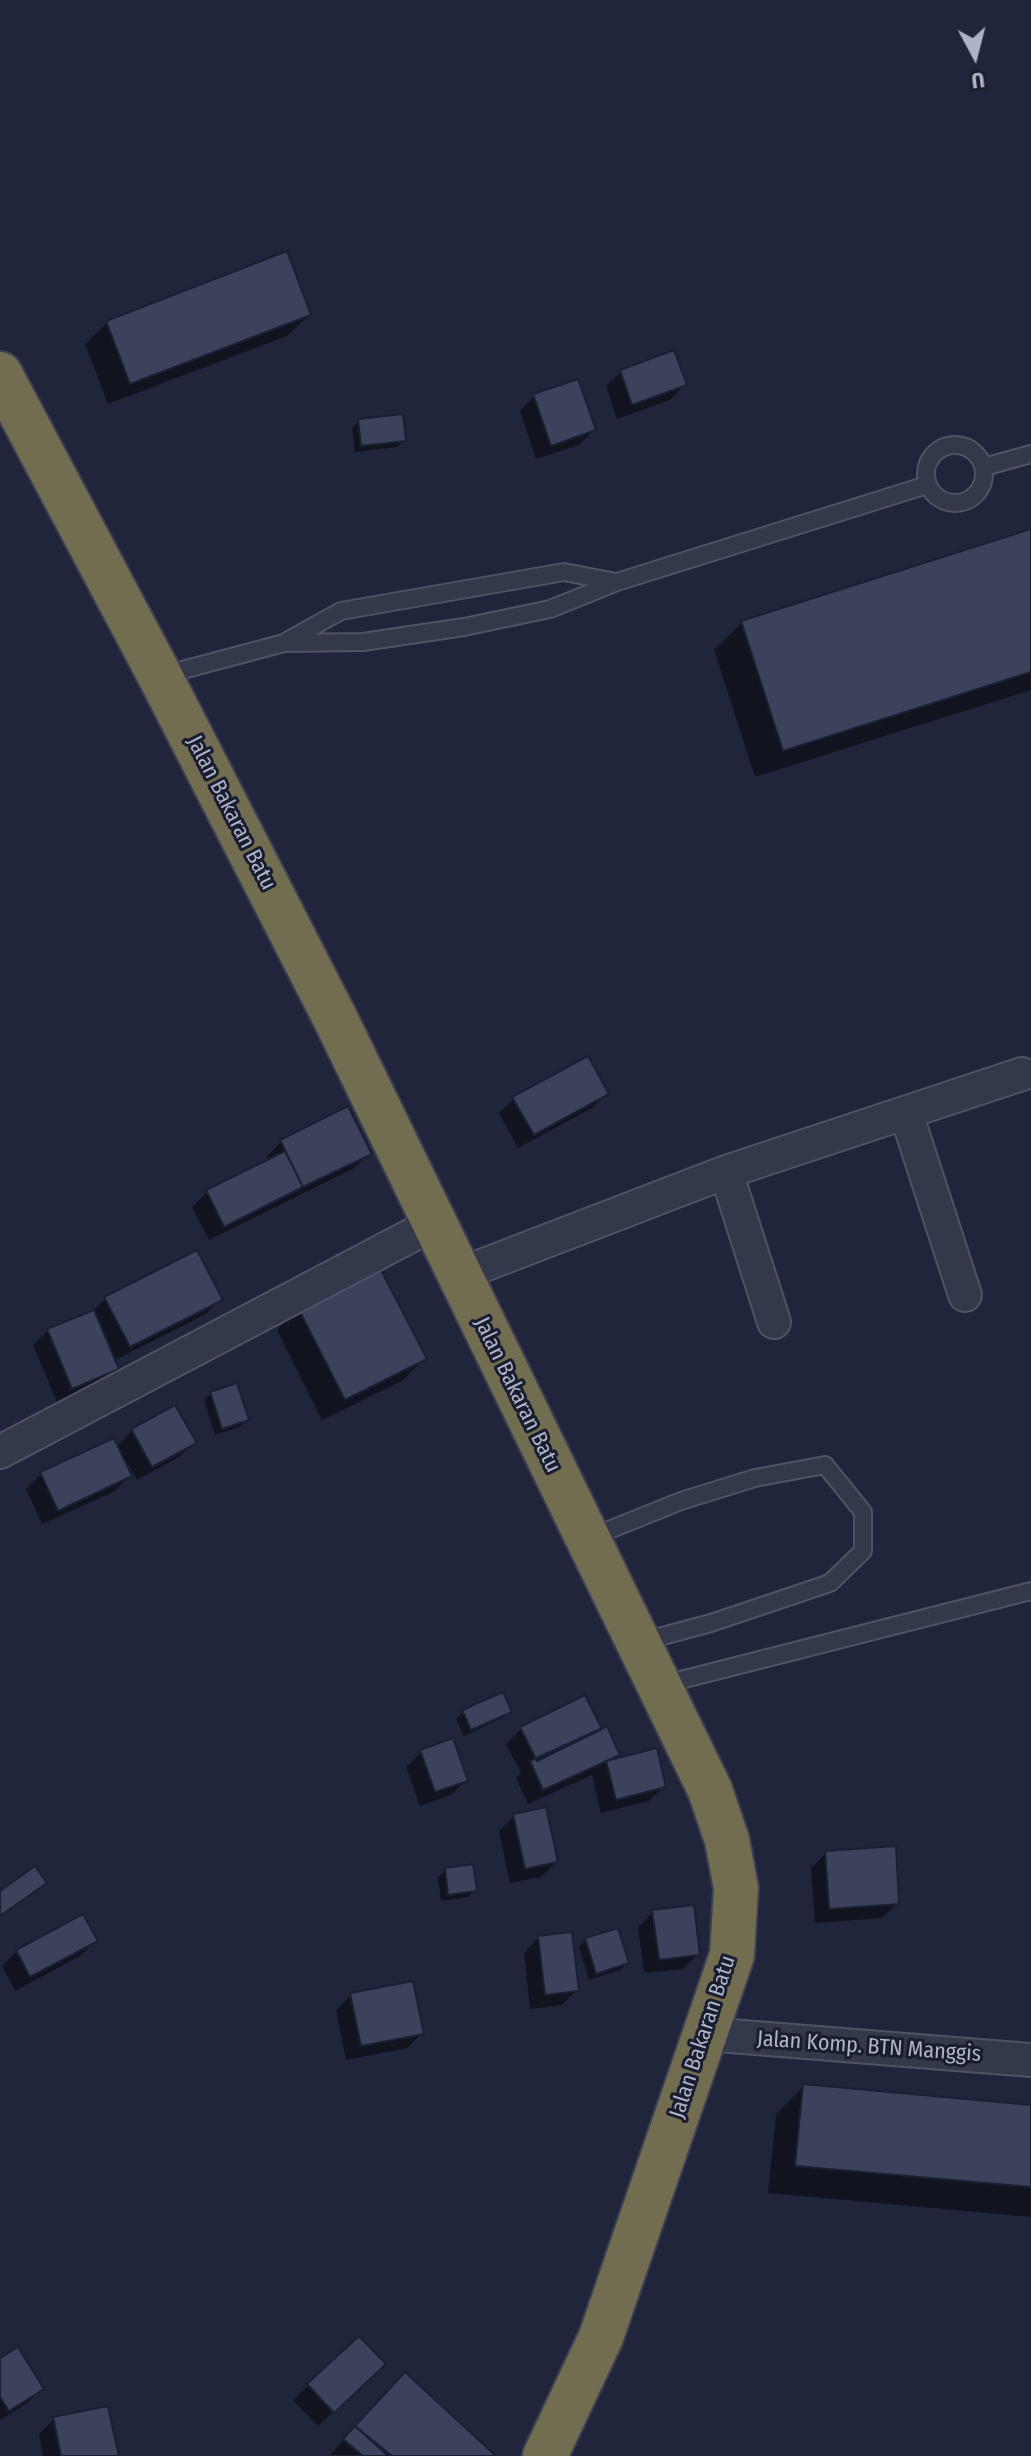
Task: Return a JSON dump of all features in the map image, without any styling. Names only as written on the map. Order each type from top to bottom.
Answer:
[{"type":"highway","name":"Jalan Bakaran Batu","points":[[0,374],[160,676],[329,1007],[710,1790],[727,1840],[736,1888],[732,1955],[601,2337],[545,2456]]},
{"type":"street","points":[[458,1275],[726,1172],[1022,1074]]},
{"type":"street","points":[[906,1113],[965,1295]]},
{"type":"street","points":[[726,1172],[774,1322]]},
{"type":"street","points":[[0,1452],[433,1224]]},
{"type":"street","name":"Jalan Komp. BTN Manggis","points":[[706,2034],[1031,2060]]},
{"type":"lane","points":[[945,446],[969,448],[984,467],[981,488],[964,502],[942,501],[927,485],[925,473],[928,462],[935,452],[945,446]]},
{"type":"lane","points":[[984,467],[1031,454]]},
{"type":"lane","points":[[160,676],[284,643],[363,642],[464,627],[550,609],[617,582],[927,485]]},
{"type":"lane","points":[[284,643],[341,611],[564,572],[617,582]]},
{"type":"lane","points":[[587,1539],[681,1501],[755,1478],[825,1465],[863,1512],[863,1551],[830,1583],[711,1623],[639,1643]]},
{"type":"lane","points":[[660,1686],[1031,1591]]},
{"type":"building","points":[[287,251],[311,315],[130,384],[106,321]]},
{"type":"building","points":[[674,350],[687,385],[632,405],[620,370]]},
{"type":"building","points":[[578,379],[596,430],[551,446],[533,394]]},
{"type":"building","points":[[403,414],[406,441],[361,446],[358,419]]},
{"type":"building","points":[[1031,529],[1031,672],[783,751],[741,621]]},
{"type":"building","points":[[588,1056],[609,1094],[534,1135],[512,1097]]},
{"type":"building","points":[[348,1106],[372,1154],[303,1187],[280,1140]]},
{"type":"building","points":[[285,1151],[303,1187],[224,1227],[206,1190]]},
{"type":"building","points":[[197,1250],[223,1300],[130,1347],[104,1297]]},
{"type":"building","points":[[379,1266],[427,1359],[345,1400],[297,1306]]},
{"type":"building","points":[[94,1310],[119,1369],[72,1389],[47,1329]]},
{"type":"building","points":[[237,1383],[249,1420],[222,1429],[210,1392]]},
{"type":"building","points":[[175,1405],[197,1443],[152,1467],[131,1429]]},
{"type":"building","points":[[114,1438],[132,1476],[58,1511],[40,1472]]},
{"type":"building","points":[[503,1692],[512,1712],[471,1730],[462,1710]]},
{"type":"building","points":[[585,1695],[602,1729],[537,1761],[520,1727]]},
{"type":"building","points":[[607,1726],[620,1755],[543,1790],[530,1761]]},
{"type":"building","points":[[453,1738],[468,1781],[435,1792],[420,1750]]},
{"type":"building","points":[[657,1748],[666,1787],[616,1800],[606,1761]]},
{"type":"building","points":[[546,1807],[558,1862],[525,1869],[513,1814]]},
{"type":"building","points":[[896,1846],[899,1904],[829,1909],[825,1851]]},
{"type":"building","points":[[473,1864],[477,1891],[448,1895],[445,1868]]},
{"type":"building","points":[[35,1866],[47,1883],[0,1916],[0,1891]]},
{"type":"building","points":[[694,1905],[700,1955],[659,1960],[652,1910]]},
{"type":"building","points":[[83,1914],[98,1941],[30,1977],[16,1950]]},
{"type":"building","points":[[618,1928],[629,1963],[596,1974],[585,1938]]},
{"type":"building","points":[[572,1932],[579,1991],[545,1995],[538,1936]]},
{"type":"building","points":[[413,1981],[424,2034],[361,2046],[350,1993]]},
{"type":"building","points":[[803,2084],[1031,2105],[1031,2187],[795,2166]]},
{"type":"building","points":[[359,2336],[386,2364],[334,2413],[307,2384]]},
{"type":"building","points":[[18,2347],[44,2389],[9,2411],[0,2397],[0,2358]]},
{"type":"building","points":[[405,2372],[496,2456],[388,2456],[355,2426]]},
{"type":"building","points":[[108,2406],[119,2456],[61,2456],[53,2417]]},
{"type":"building","points":[[355,2426],[392,2456],[363,2456],[343,2439]]}]
